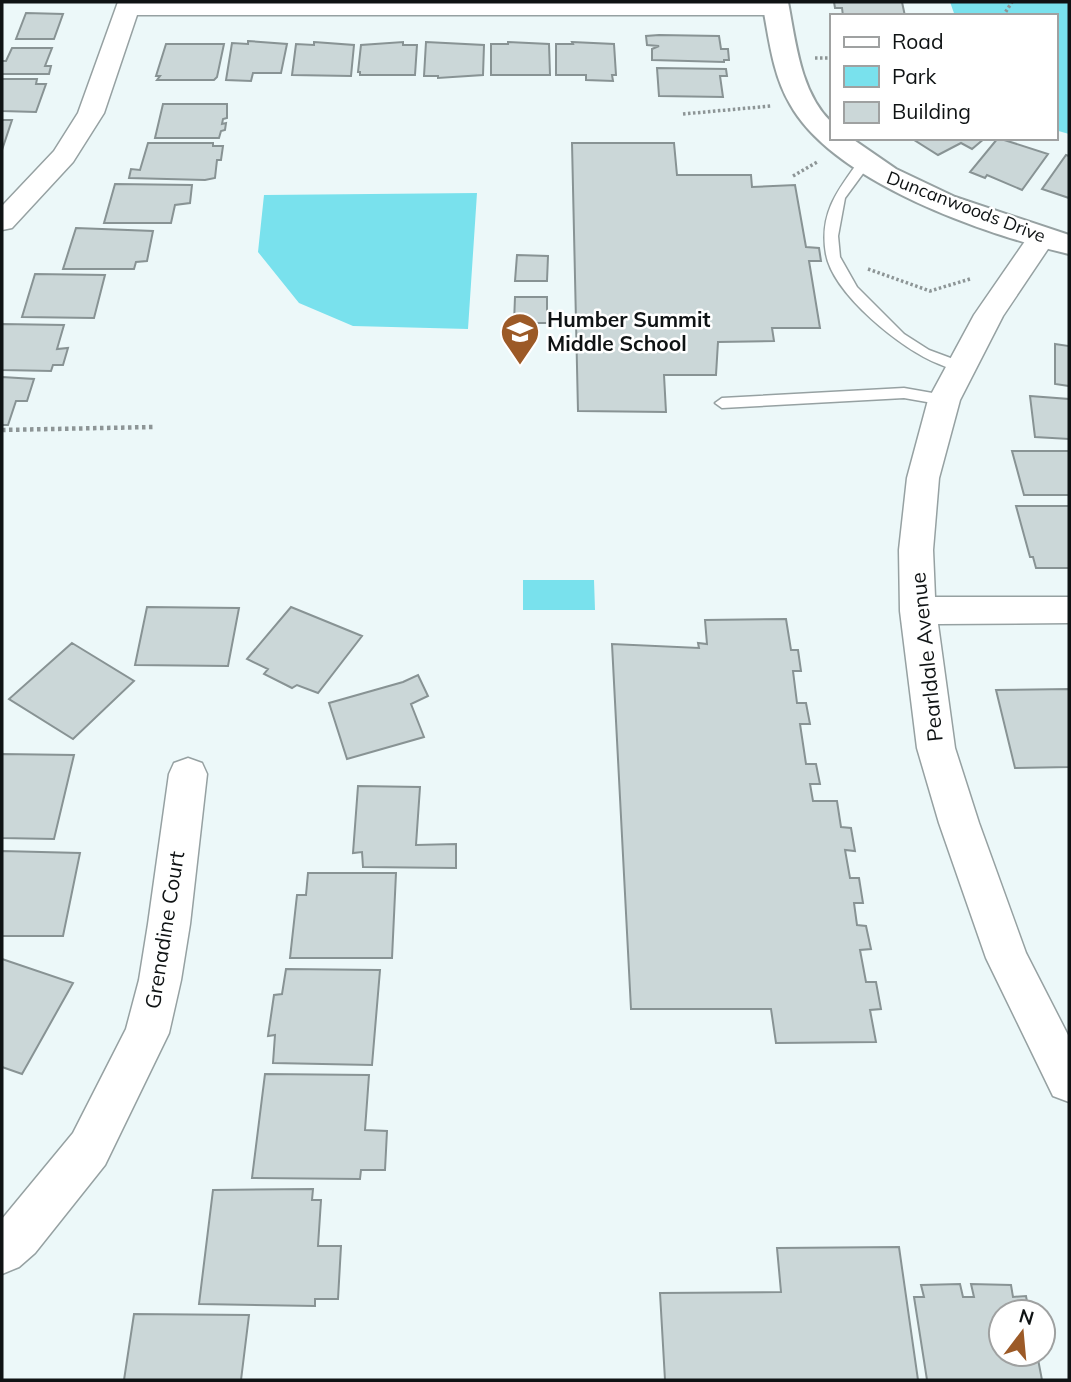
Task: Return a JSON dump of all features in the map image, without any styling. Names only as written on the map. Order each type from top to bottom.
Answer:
[{"type":"street","points":[[2,222],[64,156],[92,113],[130,5],[776,5]]},
{"type":"street","name":"Duncanwoods Drive","points":[[776,5],[792,86],[800,104],[828,145],[905,187],[1055,241]]},
{"type":"street","name":"Pearldale Avenue","points":[[1055,241],[989,315],[959,366],[944,400],[923,478],[916,550],[918,611],[936,748],[984,898],[1007,958],[1066,1070]]},
{"type":"street","points":[[918,611],[1069,610]]},
{"type":"street","name":"Grenadine Court","points":[[2,1250],[18,1236],[89,1149],[147,1033],[169,925],[188,774]]},
{"type":"lane","points":[[864,164],[838,198],[831,236],[833,257],[852,290],[900,338],[959,366]]},
{"type":"lane","points":[[722,403],[904,393],[944,400]]},
{"type":"path","points":[[683,114],[771,106]]},
{"type":"path","points":[[793,176],[828,145]]},
{"type":"path","points":[[833,257],[930,290],[970,279]]},
{"type":"path","points":[[2,430],[153,427]]},
{"type":"green space","points":[[950,2],[1069,2],[1069,134],[1057,131],[1057,14],[954,14]]},
{"type":"green space","points":[[477,193],[468,329],[353,326],[299,303],[258,252],[264,195]]},
{"type":"green space","points":[[523,580],[594,580],[595,610],[523,610]]},
{"type":"building","points":[[834,2],[902,2],[905,14],[843,14],[842,8],[835,8]]},
{"type":"building","points":[[26,13],[63,14],[54,39],[16,39]]},
{"type":"building","points":[[646,36],[719,36],[721,49],[728,49],[729,60],[652,60],[652,49],[659,46],[647,45]]},
{"type":"building","points":[[248,41],[287,44],[281,73],[253,73],[251,81],[226,80],[232,43],[248,44]]},
{"type":"building","points":[[314,42],[354,45],[351,76],[292,75],[296,44],[314,45]]},
{"type":"building","points":[[403,42],[403,45],[417,45],[415,75],[360,75],[361,45]]},
{"type":"building","points":[[426,42],[484,45],[483,75],[438,78],[424,76]]},
{"type":"building","points":[[572,42],[614,44],[616,75],[612,75],[613,81],[586,80],[586,75],[556,75],[556,44],[573,44]]},
{"type":"building","points":[[166,44],[224,44],[217,77],[214,80],[157,80]]},
{"type":"building","points":[[491,44],[549,44],[550,75],[491,75]]},
{"type":"building","points":[[12,48],[52,48],[45,66],[51,66],[49,74],[2,74],[2,61],[6,61]]},
{"type":"building","points":[[657,68],[726,69],[727,76],[720,76],[723,97],[659,96]]},
{"type":"building","points":[[2,79],[37,79],[36,84],[46,84],[36,112],[2,111]]},
{"type":"building","points":[[163,104],[227,104],[227,118],[223,119],[222,124],[226,123],[225,130],[221,131],[219,138],[155,138]]},
{"type":"building","points":[[2,120],[12,120],[2,150]]},
{"type":"building","points":[[914,140],[983,140],[972,149],[961,143],[938,155]]},
{"type":"building","points":[[996,140],[1048,154],[1022,190],[987,175],[985,178],[970,172]]},
{"type":"building","points":[[148,143],[213,143],[213,146],[223,146],[221,160],[217,160],[215,178],[129,178],[131,169],[140,170]]},
{"type":"building","points":[[572,143],[674,143],[677,175],[751,175],[752,187],[795,185],[806,247],[819,248],[821,261],[809,261],[820,328],[772,328],[774,341],[718,342],[716,375],[664,375],[666,412],[578,411]]},
{"type":"building","points":[[1066,155],[1069,156],[1069,198],[1042,189]]},
{"type":"building","points":[[115,184],[192,185],[190,203],[175,205],[171,223],[104,223]]},
{"type":"building","points":[[76,228],[153,231],[147,261],[136,262],[134,269],[63,269]]},
{"type":"building","points":[[517,255],[548,256],[547,281],[515,281]]},
{"type":"building","points":[[35,274],[105,275],[94,318],[22,317]]},
{"type":"building","points":[[515,297],[547,297],[547,323],[514,323]]},
{"type":"building","points":[[2,324],[64,325],[57,349],[68,348],[63,365],[53,365],[51,371],[2,370]]},
{"type":"building","points":[[1055,344],[1069,346],[1069,386],[1055,384]]},
{"type":"building","points":[[2,377],[34,379],[27,401],[16,401],[8,425],[2,425]]},
{"type":"building","points":[[1030,396],[1069,399],[1069,439],[1035,437]]},
{"type":"building","points":[[1012,451],[1069,451],[1069,495],[1024,495]]},
{"type":"building","points":[[1016,506],[1069,506],[1069,568],[1036,568],[1033,557],[1030,557]]},
{"type":"building","points":[[147,607],[239,608],[228,666],[135,665]]},
{"type":"building","points":[[291,607],[362,636],[318,693],[297,685],[292,688],[264,674],[268,669],[247,659]]},
{"type":"building","points":[[786,619],[791,650],[798,650],[801,671],[793,671],[797,703],[806,703],[810,724],[800,724],[806,764],[816,764],[820,784],[810,784],[813,801],[837,801],[841,827],[851,828],[855,851],[845,850],[850,878],[859,878],[863,903],[854,903],[857,925],[866,926],[871,949],[860,950],[866,982],[876,982],[881,1009],[870,1010],[876,1042],[776,1043],[771,1009],[631,1009],[612,644],[699,648],[698,643],[707,644],[705,620]]},
{"type":"building","points":[[72,643],[134,681],[73,739],[9,699]]},
{"type":"building","points":[[418,675],[428,696],[411,704],[424,737],[347,759],[329,703],[403,682]]},
{"type":"building","points":[[1069,689],[1069,767],[1015,768],[996,690]]},
{"type":"building","points":[[2,754],[74,755],[54,839],[2,838]]},
{"type":"building","points":[[358,786],[420,787],[416,845],[456,844],[456,868],[363,867],[362,852],[353,853]]},
{"type":"building","points":[[2,851],[80,853],[63,936],[2,936]]},
{"type":"building","points":[[308,873],[396,873],[392,958],[290,958],[297,895],[306,895]]},
{"type":"building","points":[[2,959],[73,983],[22,1074],[2,1067]]},
{"type":"building","points":[[286,969],[380,970],[372,1065],[273,1063],[275,1035],[268,1036],[274,995],[282,994]]},
{"type":"building","points":[[265,1074],[369,1075],[365,1130],[387,1131],[385,1170],[361,1170],[360,1179],[252,1178]]},
{"type":"building","points":[[313,1189],[312,1200],[321,1200],[318,1246],[341,1246],[338,1299],[315,1299],[315,1306],[199,1304],[213,1190]]},
{"type":"building","points":[[899,1247],[918,1380],[665,1380],[660,1293],[781,1292],[777,1248]]},
{"type":"building","points":[[960,1284],[963,1297],[974,1297],[971,1284],[1011,1285],[1013,1297],[1026,1296],[1026,1298],[987,1298],[987,1368],[1040,1368],[1042,1380],[927,1380],[914,1297],[924,1297],[921,1285]]},
{"type":"building","points":[[134,1314],[249,1315],[241,1380],[124,1380]]},
{"type":"place","name":"Humber Summit Middle School","points":[[520,366]]}]
